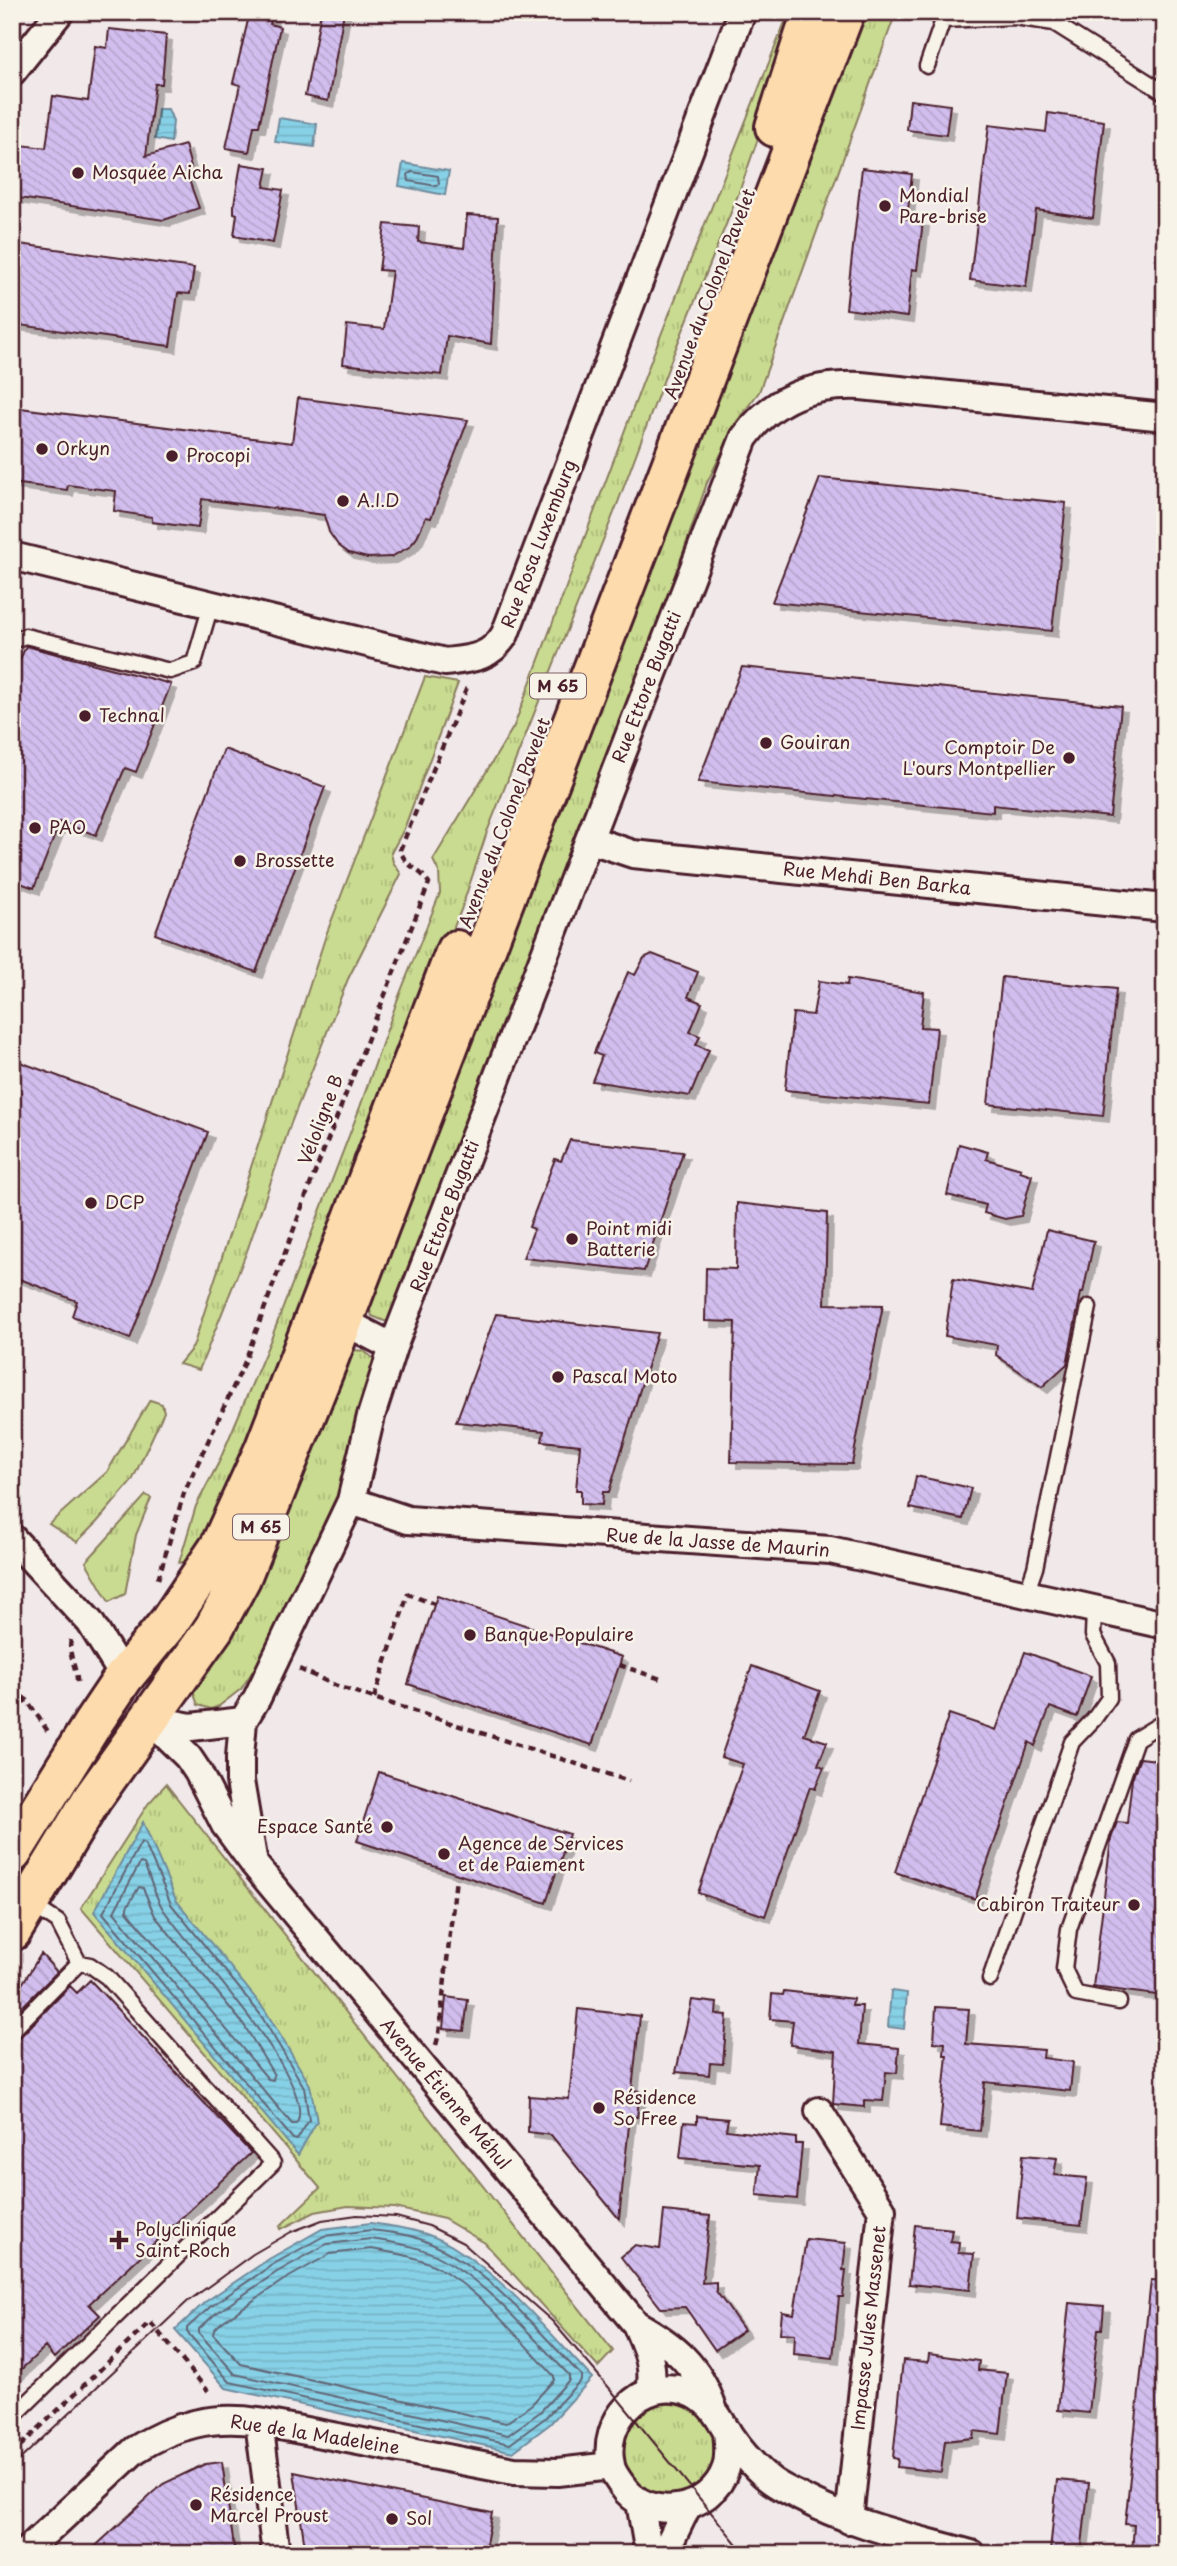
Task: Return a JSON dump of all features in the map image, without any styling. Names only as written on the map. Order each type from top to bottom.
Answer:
[{"type":"main road","name":"Avenue du Colonel Pavelet","points":[[12,1853],[68,1759],[124,1677],[169,1622],[220,1546],[264,1450],[769,145],[811,12]]},
{"type":"main road","name":"Avenue du Colonel Pavelet","points":[[21,1917],[92,1799],[214,1628],[241,1578],[343,1321],[845,12]]},
{"type":"main road","name":"Avenue du Colonel Pavelet","points":[[300,1357],[322,1335],[343,1321]]},
{"type":"main road","points":[[124,1677],[149,1719]]},
{"type":"street","points":[[12,72],[60,12]]},
{"type":"street","name":"Rue Rosa Luxemburg","points":[[12,556],[445,662],[488,653],[497,647],[505,634],[742,12]]},
{"type":"street","name":"Rue Ettore Bugatti","points":[[243,1721],[351,1501],[371,1416],[393,1347],[591,840],[735,457],[753,426],[773,407],[810,390],[832,385],[1165,417]]},
{"type":"street","name":"Rue Mehdi Ben Barka","points":[[591,840],[634,853],[1165,908]]},
{"type":"street","points":[[343,1321],[393,1347]]},
{"type":"street","name":"Rue de la Jasse de Maurin","points":[[351,1501],[408,1520],[830,1550],[1165,1625]]},
{"type":"street","points":[[12,1538],[90,1622],[124,1677]]},
{"type":"street","points":[[149,1719],[191,1727],[243,1721],[240,1781],[254,1864]]},
{"type":"street","name":"Avenue Étienne Méhul","points":[[149,1719],[188,1757],[220,1817],[254,1864],[636,2324],[650,2356],[650,2392],[684,2390],[713,2408]]},
{"type":"street","name":"Impasse Jules Massenet","points":[[818,2111],[881,2210],[849,2521]]},
{"type":"street","name":"Avenue Étienne Méhul","points":[[636,2324],[673,2347],[692,2366],[706,2387],[713,2408],[726,2431],[768,2478],[849,2521],[971,2554]]},
{"type":"street","points":[[650,2392],[625,2407],[615,2422],[610,2439],[611,2466],[625,2490],[640,2502],[657,2508],[687,2507],[702,2500],[720,2482],[768,2478]]},
{"type":"street","name":"Rue de la Madeleine","points":[[23,2554],[126,2457],[153,2438],[177,2427],[205,2420],[237,2419],[259,2422],[514,2471],[558,2472],[611,2466]]},
{"type":"street","points":[[259,2422],[276,2554]]},
{"type":"street","name":"Avenue Étienne Méhul","points":[[720,2482],[727,2466],[729,2448],[726,2431]]},
{"type":"street","points":[[640,2502],[663,2550]]},
{"type":"street","points":[[663,2550],[687,2507]]},
{"type":"lane","points":[[927,66],[943,20],[1015,15],[1054,23],[1165,93]]},
{"type":"lane","points":[[12,641],[25,636],[170,671],[194,663],[211,605]]},
{"type":"lane","points":[[1026,1594],[1035,1568],[1089,1307]]},
{"type":"lane","points":[[990,1979],[1072,1742],[1109,1698],[1108,1663],[1093,1635],[1094,1611]]},
{"type":"lane","points":[[1119,2002],[1076,1994],[1064,1969],[1069,1929],[1136,1739],[1165,1721]]},
{"type":"lane","points":[[21,1917],[58,1922],[79,1963]]},
{"type":"lane","points":[[12,2031],[79,1963]]},
{"type":"lane","points":[[12,2418],[273,2163],[107,1977],[90,1965],[79,1963]]},
{"type":"path","name":"Véloligne B","points":[[158,1580],[184,1493],[244,1364],[312,1180],[429,883],[404,862],[400,850],[469,682]]},
{"type":"path","points":[[374,1698],[408,1594],[435,1604]]},
{"type":"path","points":[[277,1656],[311,1675],[374,1698],[629,1781]]},
{"type":"path","points":[[619,1665],[661,1679]]},
{"type":"path","points":[[12,1690],[27,1700],[52,1736]]},
{"type":"path","points":[[12,1708],[27,1700]]},
{"type":"path","points":[[420,2064],[435,2048],[439,2034],[456,1878]]},
{"type":"path","points":[[12,2454],[150,2322],[208,2391]]},
{"type":"green space","points":[[789,12],[799,12],[738,195],[487,832],[461,910],[223,1505],[189,1561],[179,1563],[196,1506],[219,1462],[271,1339],[440,893],[439,872],[433,860],[514,726],[653,355]]},
{"type":"green space","points":[[861,12],[896,12],[759,392],[737,421],[707,483],[650,649],[573,839],[534,951],[485,1066],[394,1317],[387,1322],[372,1316],[369,1308],[380,1268]]},
{"type":"green space","points":[[425,677],[458,683],[404,829],[391,853],[401,874],[348,979],[291,1123],[247,1251],[199,1370],[179,1364],[193,1347],[326,935]]},
{"type":"green space","points":[[354,1350],[364,1351],[378,1362],[338,1496],[292,1599],[260,1660],[241,1689],[211,1709],[198,1705],[194,1694],[195,1684],[342,1354]]},
{"type":"green space","points":[[150,1400],[162,1404],[164,1412],[132,1481],[77,1542],[49,1524],[107,1472]]},
{"type":"green space","points":[[146,1495],[151,1498],[136,1535],[125,1594],[109,1602],[86,1562]]},
{"type":"green space","points":[[166,1784],[613,2351],[598,2367],[485,2243],[444,2219],[395,2208],[348,2206],[315,2212],[281,2229],[280,2226],[320,2188],[81,1908],[148,1804]]},
{"type":"green space","points":[[668,2404],[686,2408],[701,2418],[711,2433],[715,2451],[711,2469],[701,2484],[686,2494],[668,2498],[650,2494],[635,2484],[625,2469],[621,2451],[625,2433],[635,2418],[650,2408]]},
{"type":"water","points":[[158,109],[168,109],[173,121],[171,142],[155,139]]},
{"type":"water","points":[[279,118],[317,124],[314,147],[275,142]]},
{"type":"water","points":[[403,163],[449,171],[445,195],[399,186]]},
{"type":"water","points":[[143,1822],[176,1900],[265,2010],[310,2085],[317,2121],[298,2155],[94,1912]]},
{"type":"water","points":[[891,1991],[907,1993],[904,2029],[888,2027]]},
{"type":"water","points":[[371,2223],[423,2233],[452,2246],[472,2259],[509,2290],[592,2378],[550,2424],[513,2452],[226,2388],[175,2330],[205,2302],[269,2259],[322,2229]]},
{"type":"building","points":[[250,12],[273,12],[270,24],[280,27],[259,126],[254,126],[249,152],[226,148],[240,85],[233,83]]},
{"type":"building","points":[[321,12],[344,12],[328,101],[305,96]]},
{"type":"building","points":[[109,29],[166,35],[162,84],[155,84],[146,156],[185,145],[191,167],[185,169],[199,208],[164,220],[12,197],[12,144],[46,148],[53,96],[88,101],[95,46],[107,48]]},
{"type":"building","points":[[910,100],[950,105],[946,135],[907,130]]},
{"type":"building","points":[[1048,113],[1104,121],[1093,218],[1036,210],[1026,287],[970,280],[989,125],[1046,132]]},
{"type":"building","points":[[241,164],[268,168],[264,187],[283,190],[273,243],[234,236],[237,214],[234,213],[234,204]]},
{"type":"building","points":[[862,168],[912,174],[907,219],[923,221],[917,270],[912,269],[907,317],[846,309]]},
{"type":"building","points":[[467,215],[498,217],[491,344],[447,336],[442,375],[343,364],[347,325],[384,329],[392,271],[379,270],[385,224],[419,227],[418,242],[464,248]]},
{"type":"building","points":[[12,243],[194,268],[190,294],[178,293],[170,346],[12,324]]},
{"type":"building","points":[[298,398],[468,420],[431,518],[426,517],[416,539],[409,547],[391,557],[367,558],[349,553],[338,545],[329,532],[324,515],[202,499],[198,528],[152,522],[152,517],[114,511],[116,491],[68,485],[67,490],[12,483],[12,407],[292,443]]},
{"type":"building","points":[[820,478],[1066,503],[1052,631],[772,602]]},
{"type":"building","points":[[26,646],[171,684],[136,772],[125,768],[96,835],[60,822],[34,888],[12,880],[12,677]]},
{"type":"building","points":[[742,667],[1121,706],[1110,817],[993,805],[993,812],[698,782]]},
{"type":"building","name":"Brossette","points":[[224,749],[325,787],[256,972],[155,934]]},
{"type":"building","points":[[652,954],[698,972],[688,997],[702,1003],[690,1032],[700,1036],[696,1045],[709,1050],[690,1096],[592,1081],[602,1056],[594,1053],[628,972],[635,975],[644,958]]},
{"type":"building","points":[[1002,977],[1116,989],[1103,1116],[988,1104]]},
{"type":"building","points":[[848,979],[924,992],[920,1027],[937,1028],[929,1104],[785,1090],[793,1013],[813,1015],[819,981],[847,985]]},
{"type":"building","name":"DCP","points":[[12,1059],[208,1132],[130,1339],[72,1316],[77,1301],[12,1276]]},
{"type":"building","points":[[570,1140],[683,1152],[644,1271],[523,1258],[534,1229],[529,1227],[555,1159],[561,1161]]},
{"type":"building","points":[[959,1144],[988,1152],[986,1159],[1032,1175],[1021,1216],[1005,1219],[984,1213],[986,1205],[947,1195]]},
{"type":"building","points":[[737,1203],[827,1213],[825,1304],[883,1305],[852,1464],[731,1462],[735,1322],[705,1321],[706,1268],[736,1269]]},
{"type":"building","points":[[1047,1230],[1094,1241],[1067,1364],[1042,1387],[996,1355],[997,1345],[945,1336],[953,1279],[1032,1293]]},
{"type":"building","name":"Pascal Moto","points":[[496,1314],[657,1333],[609,1492],[603,1492],[602,1505],[581,1504],[581,1490],[576,1490],[580,1445],[542,1441],[544,1431],[456,1422]]},
{"type":"building","points":[[916,1476],[971,1488],[963,1519],[910,1508]]},
{"type":"building","points":[[437,1596],[622,1657],[592,1745],[408,1684]]},
{"type":"building","points":[[1025,1652],[1091,1676],[1077,1717],[1050,1707],[1035,1746],[1029,1742],[975,1899],[895,1872],[949,1714],[996,1730]]},
{"type":"building","points":[[752,1666],[820,1691],[804,1735],[827,1742],[818,1765],[824,1767],[815,1789],[810,1787],[765,1916],[698,1893],[743,1764],[721,1757]]},
{"type":"building","name":"Cabiron Traiteur","points":[[1140,1758],[1165,1761],[1165,1996],[1093,1987],[1111,1839],[1117,1822],[1127,1823],[1132,1779]]},
{"type":"building","points":[[379,1772],[569,1834],[546,1903],[357,1841]]},
{"type":"building","points":[[41,1954],[57,1972],[12,2017],[12,2000]]},
{"type":"building","name":"Polyclinique Saint-Roch","points":[[90,1980],[251,2153],[89,2304],[100,2315],[54,2358],[45,2347],[12,2378],[12,2040],[19,2038],[70,1986],[77,1993]]},
{"type":"building","points":[[784,1991],[853,1999],[852,2006],[862,2006],[859,2044],[899,2048],[897,2073],[886,2072],[883,2101],[864,2100],[864,2107],[833,2104],[836,2051],[790,2045],[793,2021],[770,2019],[772,1994],[783,1995]]},
{"type":"building","points":[[446,1997],[468,2000],[464,2031],[443,2029]]},
{"type":"building","points":[[692,2000],[717,2003],[716,2014],[727,2015],[723,2064],[710,2063],[709,2075],[676,2072]]},
{"type":"building","points":[[936,2007],[969,2009],[966,2044],[1044,2050],[1043,2058],[1073,2062],[1070,2091],[985,2082],[980,2131],[940,2127],[947,2055],[944,2055],[945,2043],[934,2042]]},
{"type":"building","name":"Résidence So Free","points":[[578,2009],[640,2016],[632,2090],[640,2091],[637,2117],[630,2116],[619,2219],[551,2135],[528,2132],[529,2096],[569,2099]]},
{"type":"building","points":[[697,2116],[728,2119],[726,2130],[796,2138],[796,2144],[802,2144],[797,2199],[757,2195],[760,2165],[680,2158],[684,2122],[697,2123]]},
{"type":"building","points":[[1023,2155],[1057,2158],[1054,2175],[1087,2178],[1081,2225],[1017,2218]]},
{"type":"building","points":[[664,2211],[710,2216],[702,2283],[716,2282],[716,2291],[744,2330],[715,2350],[685,2307],[661,2308],[621,2257],[635,2245],[660,2249]]},
{"type":"building","points":[[915,2225],[952,2229],[950,2241],[959,2242],[958,2253],[974,2254],[970,2290],[909,2284]]},
{"type":"building","points":[[806,2239],[846,2243],[843,2297],[839,2297],[833,2358],[794,2354],[795,2334],[780,2333],[782,2312],[794,2314]]},
{"type":"building","points":[[1151,2280],[1165,2281],[1165,2499],[1162,2528],[1165,2528],[1165,2535],[1163,2554],[1132,2554],[1134,2525],[1125,2524]]},
{"type":"building","points":[[1069,2303],[1104,2306],[1102,2329],[1098,2329],[1089,2413],[1058,2410]]},
{"type":"building","points":[[929,2354],[979,2361],[978,2370],[1007,2373],[1000,2434],[974,2431],[973,2438],[945,2441],[941,2472],[897,2467],[898,2459],[893,2458],[903,2360],[928,2362]]},
{"type":"building","points":[[222,2462],[235,2554],[87,2554],[163,2484],[205,2464]]},
{"type":"building","name":"Sol","points":[[294,2472],[492,2513],[484,2554],[306,2554]]},
{"type":"building","points":[[1057,2480],[1089,2483],[1081,2554],[1050,2552]]},
{"type":"tram line","points":[[12,2467],[187,2302],[253,2254],[291,2232],[322,2220],[357,2215],[396,2217],[429,2226],[463,2243],[552,2321],[745,2554]]},
{"type":"place","name":"Mosquée Aicha","points":[[78,173]]},
{"type":"place","name":"Mondial Pare-brise","points":[[885,206]]},
{"type":"place","name":"Orkyn","points":[[42,449]]},
{"type":"place","name":"Procopi","points":[[172,456]]},
{"type":"place","name":"A.I.D","points":[[343,501]]},
{"type":"place","name":"Technal","points":[[85,716]]},
{"type":"place","name":"Gouiran","points":[[766,743]]},
{"type":"place","name":"Comptoir De L'ours Montpellier","points":[[1069,758]]},
{"type":"place","name":"PAO","points":[[35,828]]},
{"type":"place","name":"Brossette","points":[[240,861]]},
{"type":"place","name":"DCP","points":[[91,1203]]},
{"type":"place","name":"Point midi Batterie","points":[[572,1239]]},
{"type":"place","name":"Pascal Moto","points":[[558,1377]]},
{"type":"place","name":"Banque Populaire","points":[[470,1635]]},
{"type":"place","name":"Espace Santé","points":[[387,1827]]},
{"type":"place","name":"Agence de Services et de Paiement","points":[[444,1854]]},
{"type":"place","name":"Cabiron Traiteur","points":[[1134,1905]]},
{"type":"place","name":"Résidence So Free","points":[[599,2108]]},
{"type":"place","name":"Polyclinique Saint-Roch","points":[[119,2240]]},
{"type":"place","name":"Résidence Marcel Proust","points":[[196,2505]]},
{"type":"place","name":"Sol","points":[[392,2519]]}]
